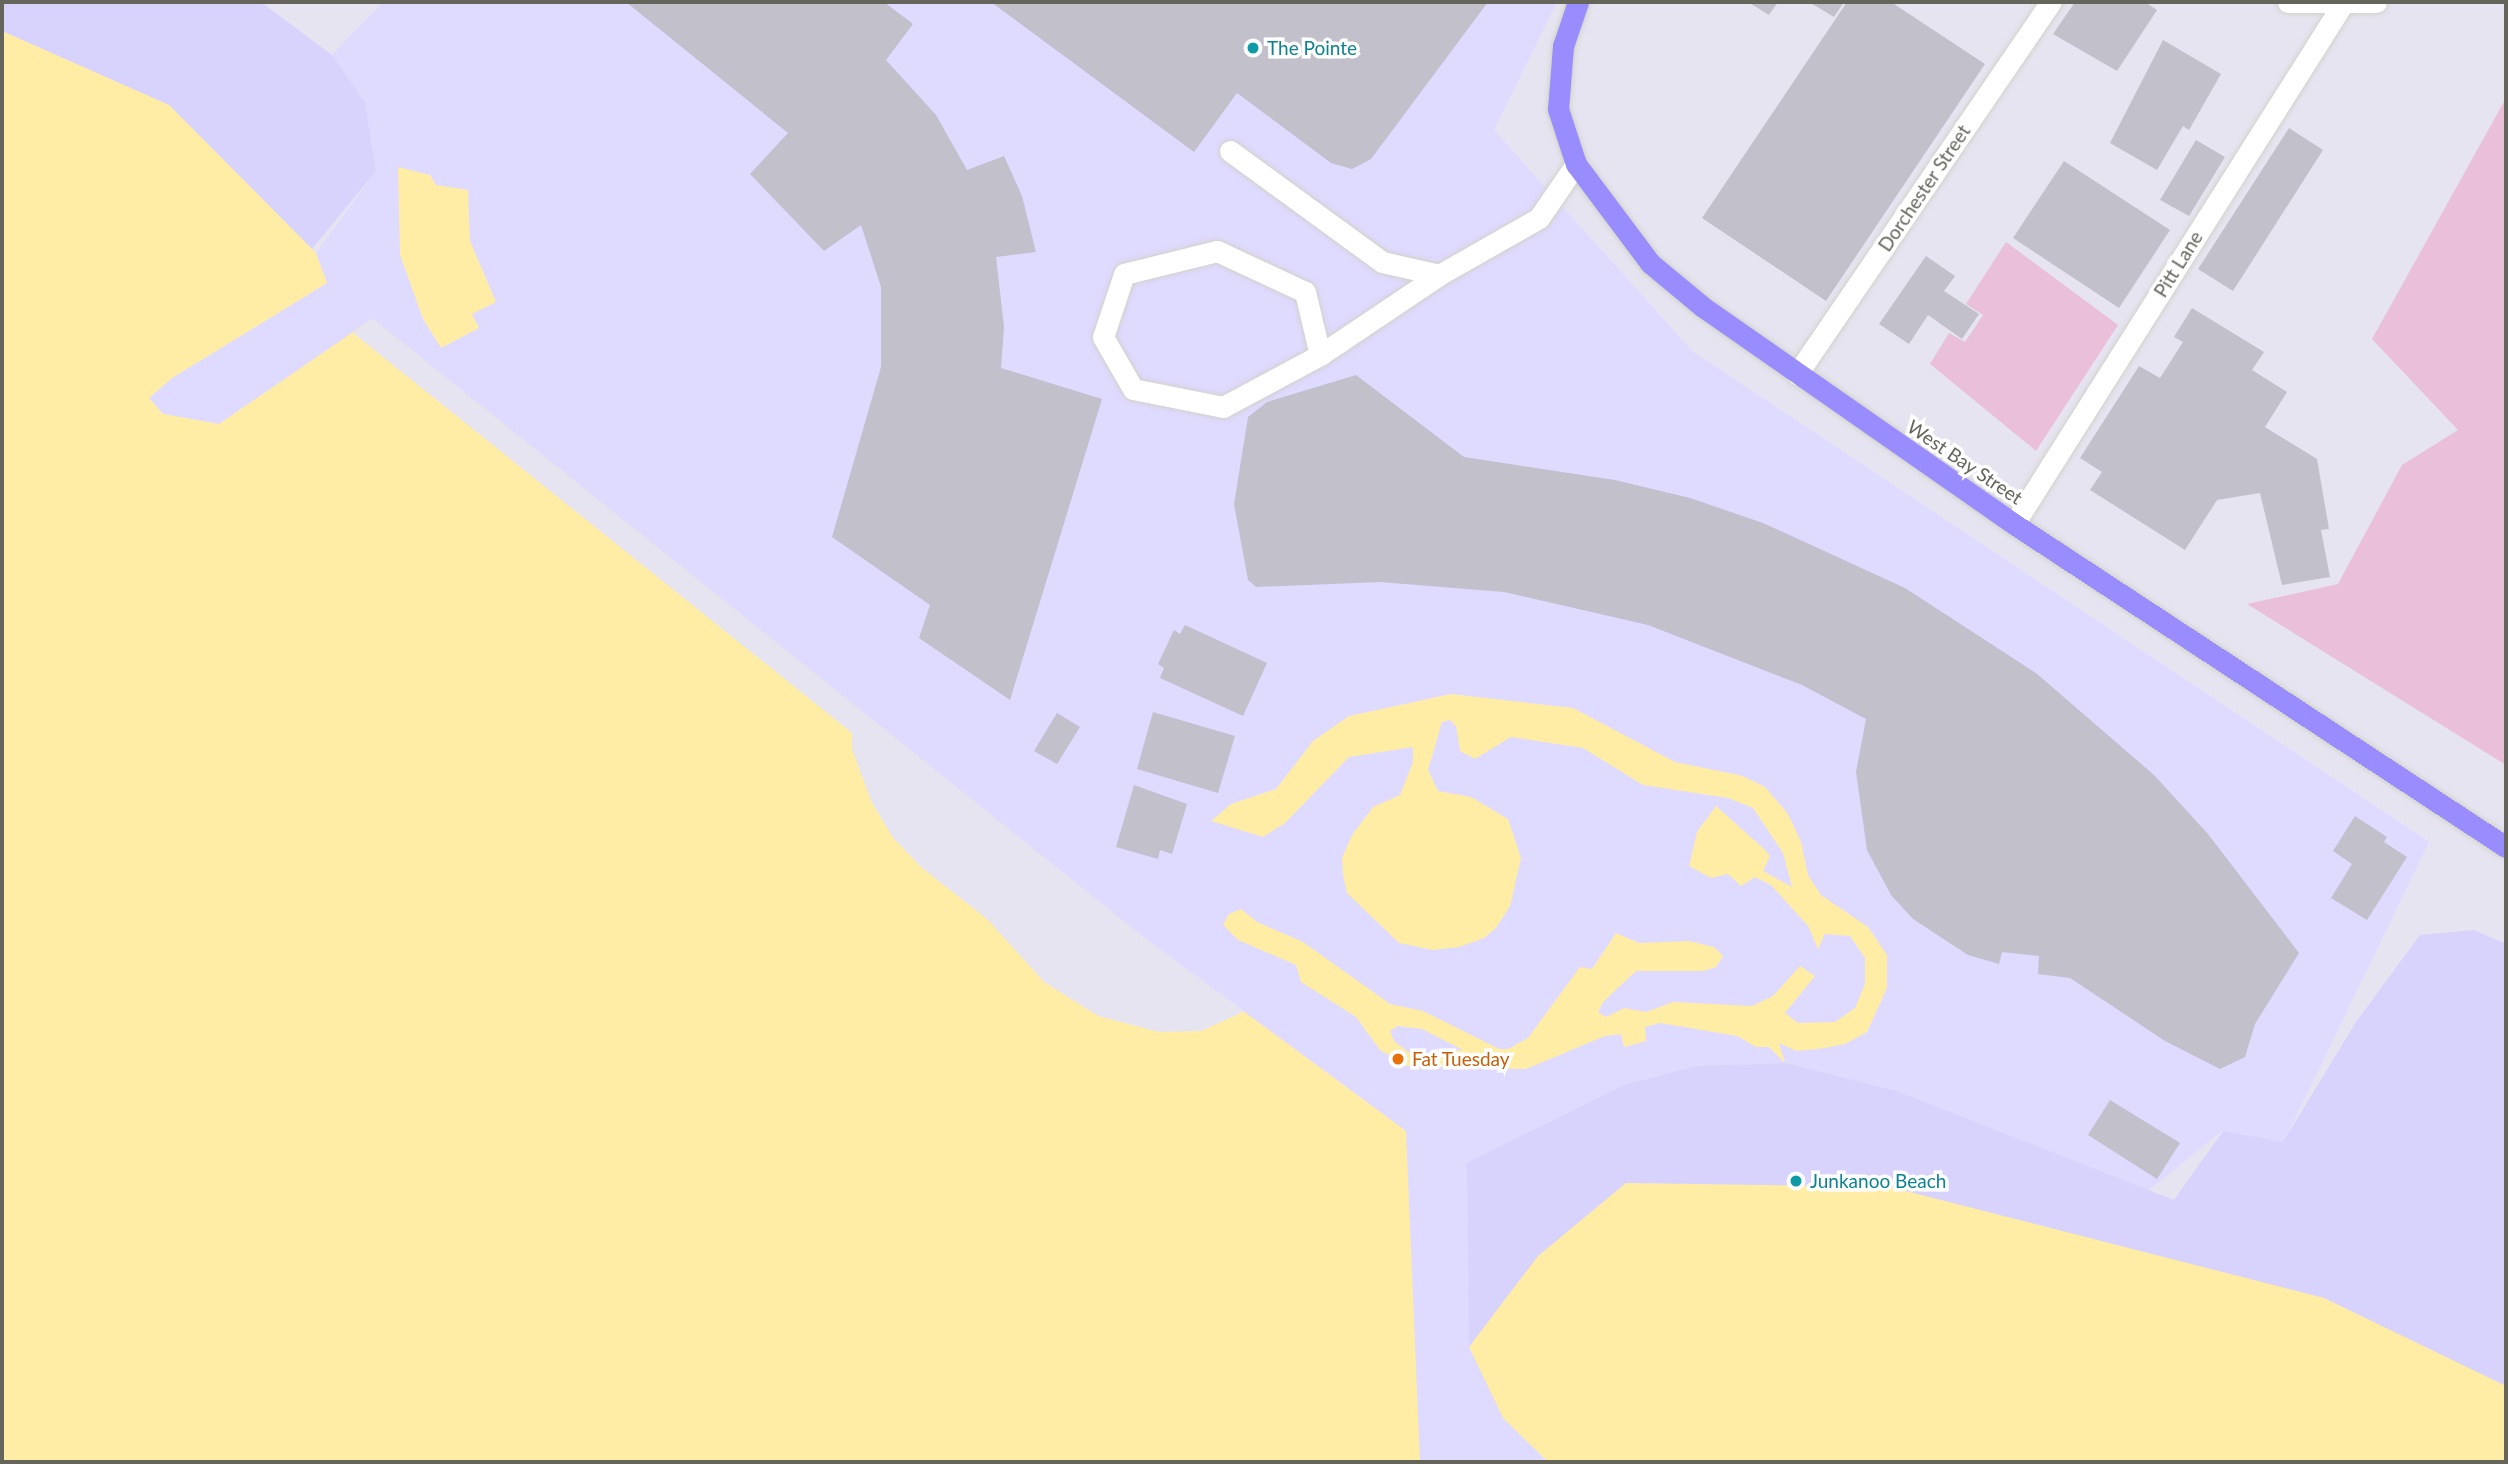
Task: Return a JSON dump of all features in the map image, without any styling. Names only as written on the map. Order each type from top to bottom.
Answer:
[{"type":"highway","name":"West Bay Street","points":[[1578,2],[1563,46],[1558,109],[1576,164],[1650,263],[1797,374],[2014,524],[2506,847]]},
{"type":"street","name":"Dorchester Street","points":[[1797,374],[2051,2]]},
{"type":"street","points":[[2288,2],[2342,5],[2376,2]]},
{"type":"street","name":"Pitt Lane","points":[[2014,524],[2342,5]]},
{"type":"street","points":[[1230,151],[1382,262],[1439,275]]},
{"type":"street","points":[[1320,355],[1305,292],[1217,251],[1124,274],[1104,337],[1133,388],[1223,407],[1320,355],[1439,275],[1539,218],[1576,164]]},
{"type":"shaded area","name":"The Pointe","points":[[383,2],[1557,2],[1494,130],[1692,351],[2429,842],[2283,1143],[2222,1131],[2089,1238],[1503,1418],[1548,1462],[1420,1462],[1405,1131],[1144,938],[373,319],[219,424],[163,414],[149,398],[172,378],[327,283],[316,253],[376,171],[365,102],[332,55]]},
{"type":"shaded area","points":[[2,31],[169,105],[316,253],[327,283],[172,378],[149,398],[163,414],[219,424],[372,319],[1144,938],[1406,1131],[1420,1462],[2,1462]]},
{"type":"shaded area","points":[[2506,98],[2506,765],[2247,604],[2338,584],[2402,465],[2458,430],[2372,339]]},
{"type":"shaded area","points":[[398,167],[430,175],[436,185],[468,190],[470,241],[496,302],[472,314],[479,328],[441,348],[423,319],[400,255]]},
{"type":"shaded area","points":[[2006,242],[2118,325],[2036,451],[1930,364],[1949,333],[1965,342],[1983,315],[1966,304]]},
{"type":"shaded area","points":[[1451,694],[1573,708],[1675,762],[1743,776],[1765,787],[1788,814],[1801,842],[1808,875],[1821,895],[1868,927],[1887,955],[1887,988],[1867,1032],[1845,1044],[1819,1049],[1796,1051],[1779,1043],[1785,1063],[1769,1047],[1756,1047],[1737,1036],[1660,1023],[1645,1027],[1646,1041],[1624,1047],[1621,1034],[1605,1036],[1526,1069],[1407,1066],[1380,1050],[1356,1017],[1301,982],[1296,965],[1238,940],[1223,925],[1229,914],[1241,909],[1257,922],[1303,942],[1390,1004],[1423,1011],[1499,1049],[1508,1049],[1528,1038],[1580,967],[1592,969],[1616,933],[1639,943],[1689,941],[1714,947],[1723,956],[1716,967],[1703,971],[1636,971],[1603,1002],[1598,1012],[1606,1017],[1624,1008],[1646,1012],[1673,1002],[1752,1006],[1773,996],[1800,966],[1815,976],[1785,1013],[1798,1023],[1835,1022],[1855,1008],[1865,984],[1865,958],[1850,936],[1825,934],[1818,949],[1808,926],[1771,885],[1755,877],[1741,886],[1728,874],[1711,878],[1689,866],[1697,832],[1716,806],[1770,856],[1763,871],[1792,887],[1783,853],[1753,808],[1728,798],[1643,785],[1583,748],[1511,737],[1475,759],[1460,751],[1456,726],[1450,720],[1442,722],[1428,770],[1438,791],[1471,797],[1508,819],[1521,858],[1510,906],[1496,928],[1484,938],[1459,947],[1433,950],[1399,943],[1347,893],[1342,858],[1352,835],[1373,807],[1400,795],[1413,762],[1413,747],[1349,757],[1285,823],[1263,837],[1211,821],[1231,804],[1276,789],[1313,741],[1349,716]],"holes":[[[1398,1026],[1422,1029],[1463,1050],[1412,1055],[1394,1041],[1390,1031]]]},
{"type":"shaded area","points":[[1626,1183],[1890,1187],[2324,1298],[2506,1386],[2506,1462],[1548,1462],[1503,1418],[1469,1347],[1538,1256]]},
{"type":"sand","points":[[2,2],[261,2],[332,55],[365,102],[376,171],[247,328],[2,69]]},
{"type":"sand","name":"Junkanoo Beach","points":[[2474,930],[2506,944],[2506,1431],[1503,1418],[1469,1347],[1467,1163],[1624,1085],[1697,1066],[1785,1063],[1896,1091],[2174,1200],[2223,1131],[2283,1142],[2356,1022],[2420,935]]},
{"type":"pier","points":[[372,319],[1144,938],[1245,1011],[1201,1031],[1159,1032],[1098,1016],[1044,982],[987,919],[922,868],[893,838],[871,801],[852,749],[852,733],[353,333]]},
{"type":"building","points":[[626,2],[884,2],[913,24],[886,60],[936,115],[967,170],[1004,156],[1022,196],[1036,252],[996,257],[1004,327],[1001,368],[1102,399],[1010,700],[919,638],[930,605],[832,537],[881,367],[881,287],[861,225],[824,251],[750,174],[788,133]]},
{"type":"building","name":"The Pointe","points":[[991,2],[1488,2],[1371,159],[1352,169],[1331,163],[1237,93],[1194,152]]},
{"type":"building","points":[[1748,2],[1778,2],[1769,15]]},
{"type":"building","points":[[1809,2],[1844,2],[1834,17]]},
{"type":"building","points":[[1847,2],[1891,2],[1985,64],[1826,301],[1702,218]]},
{"type":"building","points":[[2075,2],[2145,2],[2157,10],[2117,71],[2053,34]]},
{"type":"building","points":[[2163,40],[2221,74],[2189,130],[2183,126],[2157,170],[2110,143]]},
{"type":"building","points":[[2289,128],[2323,150],[2233,291],[2198,269]]},
{"type":"building","points":[[2196,140],[2225,157],[2189,216],[2160,200]]},
{"type":"building","points":[[2064,161],[2170,230],[2119,308],[2013,238]]},
{"type":"building","points":[[1926,256],[1955,276],[1944,291],[1979,314],[1962,339],[1928,315],[1909,344],[1879,324]]},
{"type":"building","points":[[2192,308],[2264,352],[2252,370],[2287,392],[2265,427],[2317,459],[2329,529],[2321,530],[2330,577],[2282,585],[2260,493],[2217,500],[2185,550],[2090,490],[2102,472],[2080,458],[2139,366],[2160,378],[2183,342],[2174,337]]},
{"type":"building","points":[[1356,375],[1464,457],[1615,480],[1690,498],[1763,523],[1905,588],[2036,673],[2154,775],[2208,834],[2299,953],[2255,1024],[2245,1057],[2220,1069],[2165,1041],[2070,978],[2038,974],[2039,956],[2002,952],[1999,964],[1968,955],[1913,919],[1891,895],[1867,850],[1856,772],[1866,719],[1802,685],[1648,625],[1504,592],[1380,582],[1256,587],[1248,580],[1234,504],[1248,417],[1267,402]]},
{"type":"building","points":[[1185,625],[1267,663],[1243,716],[1160,678],[1164,668],[1158,664],[1174,630],[1180,634]]},
{"type":"building","points":[[1153,712],[1235,736],[1218,793],[1137,769]]},
{"type":"building","points":[[1057,713],[1080,727],[1057,764],[1034,751]]},
{"type":"building","points":[[1134,785],[1187,804],[1172,854],[1160,850],[1158,859],[1116,847]]},
{"type":"building","points":[[2355,816],[2387,837],[2384,842],[2407,857],[2367,920],[2331,898],[2352,864],[2333,851]]},
{"type":"building","points":[[2110,1100],[2180,1143],[2157,1179],[2088,1135]]},
{"type":"place","name":"The Pointe","points":[[1253,48]]},
{"type":"place","name":"Fat Tuesday","points":[[1398,1059]]},
{"type":"place","name":"Junkanoo Beach","points":[[1796,1181]]}]
